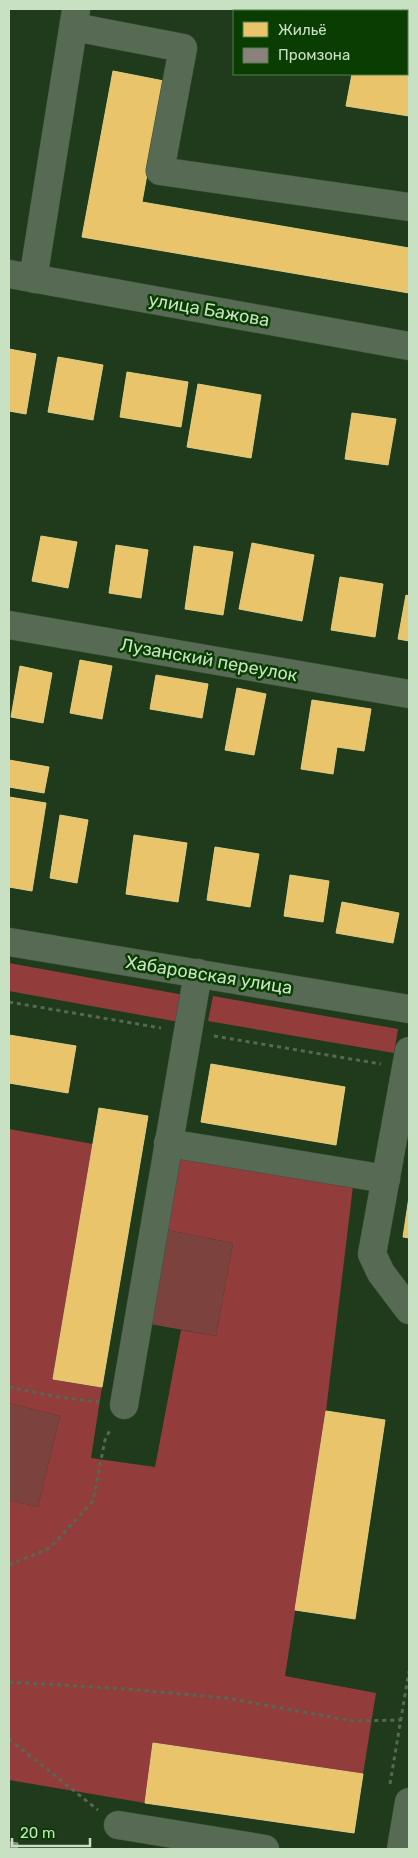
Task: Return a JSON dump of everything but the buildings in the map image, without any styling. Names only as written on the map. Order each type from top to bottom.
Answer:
[{"type":"street","points":[[35,279],[35,267],[75,18],[183,48],[160,171],[409,207]]},
{"type":"street","name":"улица Бажова","points":[[9,274],[409,346]]},
{"type":"street","name":"Лузанский переулок","points":[[9,625],[409,694]]},
{"type":"street","name":"Хабаровская улица","points":[[9,942],[409,1009]]},
{"type":"street","points":[[124,1404],[198,973]]},
{"type":"street","points":[[409,1051],[372,1254],[381,1272],[409,1310]]},
{"type":"street","points":[[168,1143],[386,1179]]},
{"type":"street","points":[[399,1793],[401,1849]]},
{"type":"street","points":[[118,1825],[265,1849]]},
{"type":"path","points":[[9,1387],[58,1397],[124,1404],[105,1440],[93,1501],[50,1548],[9,1565]]},
{"type":"path","points":[[399,1793],[401,1720],[409,1671]]},
{"type":"path","points":[[9,1682],[127,1689],[226,1698],[354,1721],[401,1720]]},
{"type":"path","points":[[9,1738],[118,1825]]},
{"type":"shaded area","points":[[9,963],[184,995],[179,1022],[9,991]]},
{"type":"shaded area","points":[[213,996],[398,1029],[394,1053],[208,1021]]},
{"type":"shaded area","points":[[9,1129],[93,1144],[53,1378],[102,1387],[91,1458],[155,1467],[181,1330],[216,1336],[233,1243],[167,1230],[179,1155],[353,1186],[326,1411],[285,1676],[376,1693],[363,1774],[154,1743],[145,1803],[9,1780],[9,1500],[38,1507],[60,1416],[9,1403]]},
{"type":"shaded area","points":[[167,1230],[233,1243],[216,1336],[150,1324]]},
{"type":"shaded area","points":[[9,1403],[60,1416],[38,1507],[9,1500]]}]
